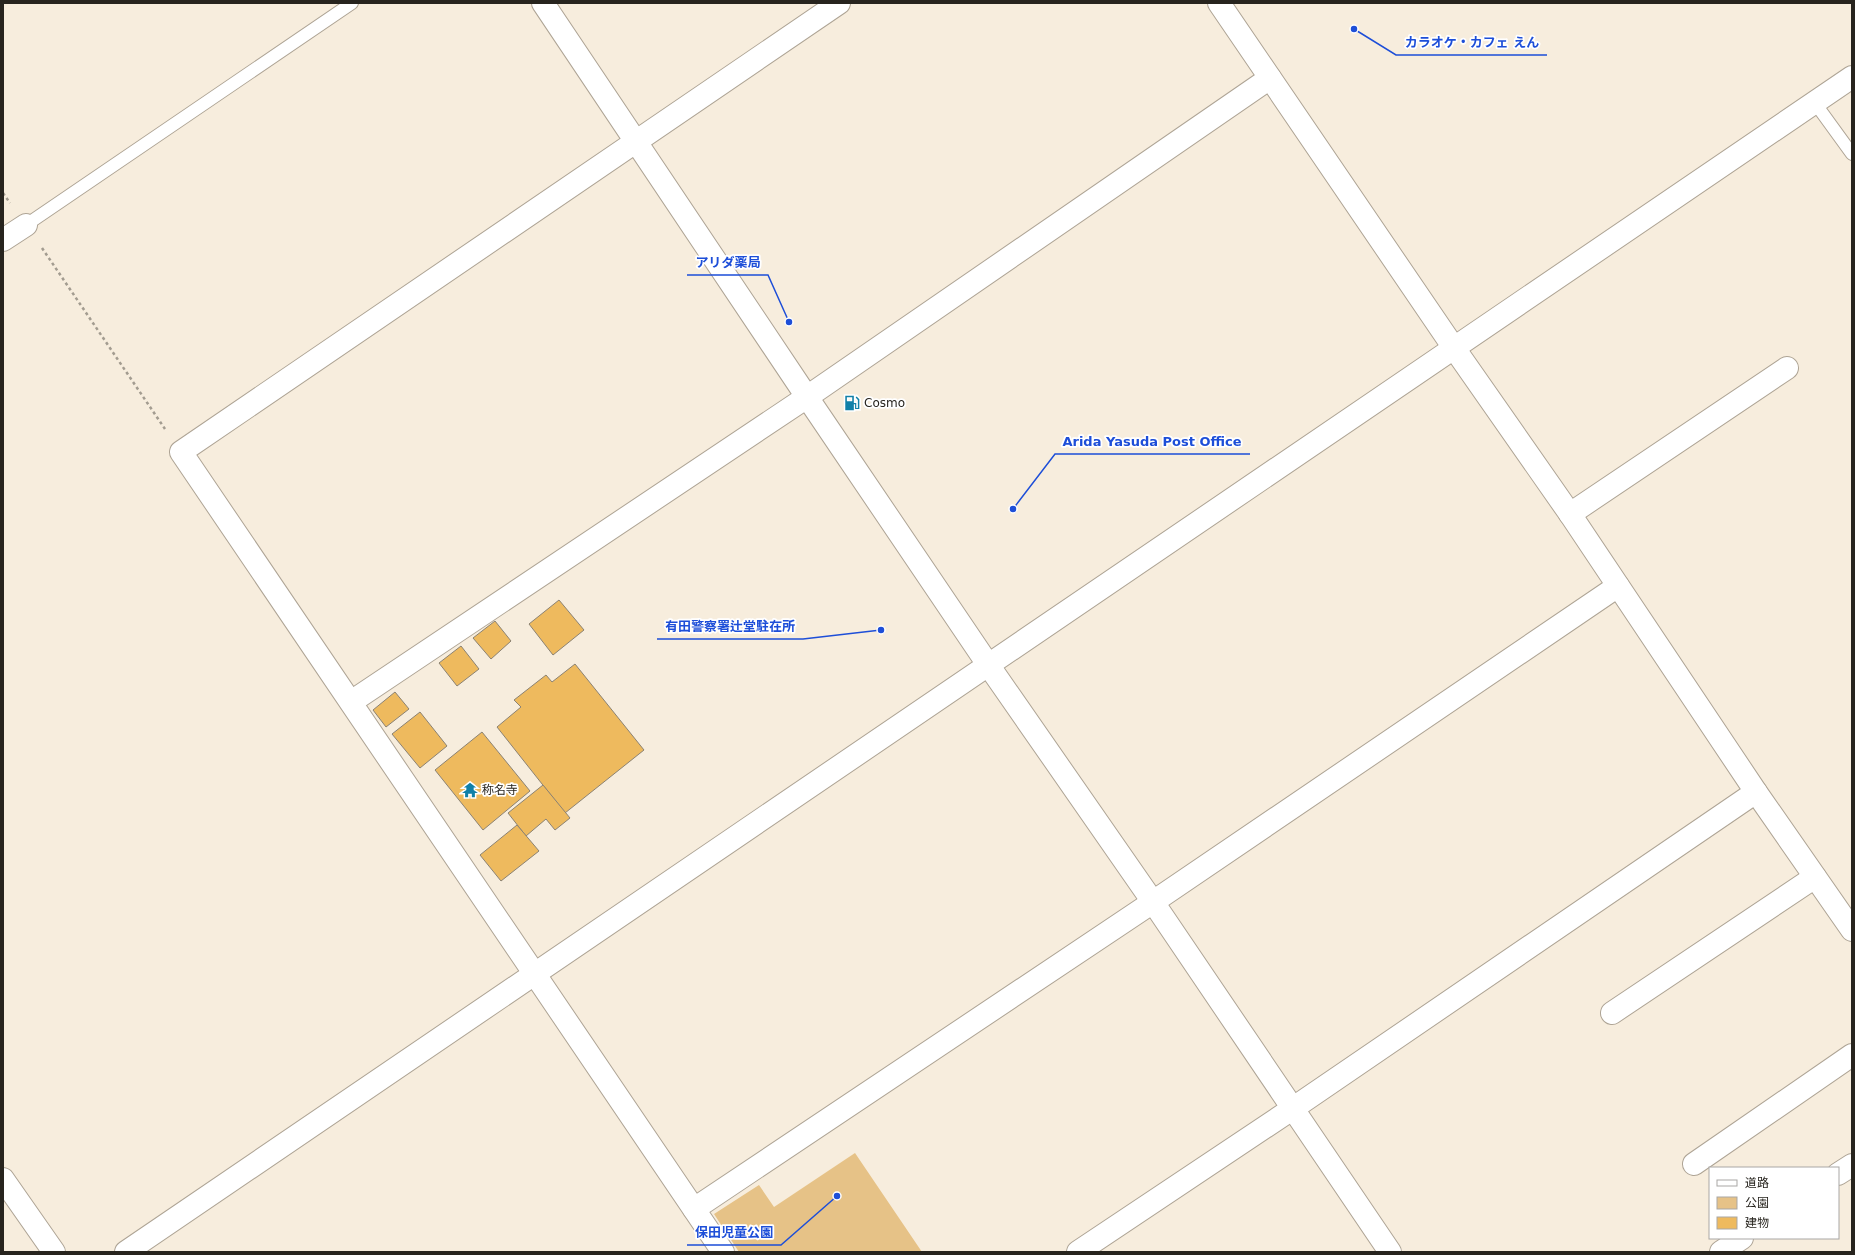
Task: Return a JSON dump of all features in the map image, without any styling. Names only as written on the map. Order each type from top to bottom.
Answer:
[{"type":"street","points":[[543,3],[989,666],[1153,902],[1292,1110],[1390,1252]]},
{"type":"street","points":[[723,1252],[181,452],[839,3]]},
{"type":"street","points":[[1219,3],[1454,348],[1570,514],[1756,792],[1852,930]]},
{"type":"street","points":[[126,1252],[989,666],[1852,77]]},
{"type":"street","points":[[351,702],[807,397],[1270,78]]},
{"type":"street","points":[[3,240],[26,225]]},
{"type":"street","points":[[1570,514],[1787,368]]},
{"type":"street","points":[[694,1209],[1153,902],[1618,586]]},
{"type":"street","points":[[1078,1252],[1292,1110],[1756,792]]},
{"type":"street","points":[[1612,1013],[1815,877]]},
{"type":"street","points":[[1694,1164],[1852,1055]]},
{"type":"street","points":[[1839,1173],[1852,1165]]},
{"type":"street","points":[[3,1178],[54,1252]]},
{"type":"street","points":[[1721,1252],[1740,1239]]},
{"type":"lane","points":[[26,225],[352,3]]},
{"type":"lane","points":[[1814,103],[1852,154]]},
{"type":"path","points":[[26,225],[181,452]]},
{"type":"green space","points":[[855,1153],[922,1252],[739,1252],[714,1214],[759,1185],[774,1207]]},
{"type":"building","points":[[559,600],[584,630],[553,655],[529,624]]},
{"type":"building","points":[[495,621],[511,641],[491,659],[473,638]]},
{"type":"building","points":[[461,646],[479,669],[457,686],[439,663]]},
{"type":"building","points":[[575,664],[644,750],[565,813],[497,727],[521,707],[514,700],[546,675],[552,682]]},
{"type":"building","points":[[395,692],[409,709],[386,727],[373,710]]},
{"type":"building","points":[[420,712],[447,746],[420,768],[392,734]]},
{"type":"building","points":[[482,732],[530,791],[483,830],[435,770]]},
{"type":"building","points":[[543,785],[570,818],[555,830],[546,819],[526,836],[508,813]]},
{"type":"building","points":[[517,825],[539,851],[501,881],[480,855]]},
{"type":"place","name":"カラオケ・カフェ えん","points":[[1354,29]]},
{"type":"place","name":"アリダ薬局","points":[[789,322]]},
{"type":"place","name":"Cosmo","points":[[852,403]]},
{"type":"place","name":"Arida Yasuda Post Office","points":[[1013,509]]},
{"type":"place","name":"有田警察署辻堂駐在所","points":[[881,630]]},
{"type":"place","name":"称名寺","points":[[470,790]]},
{"type":"place","name":"保田児童公園","points":[[837,1196]]}]
